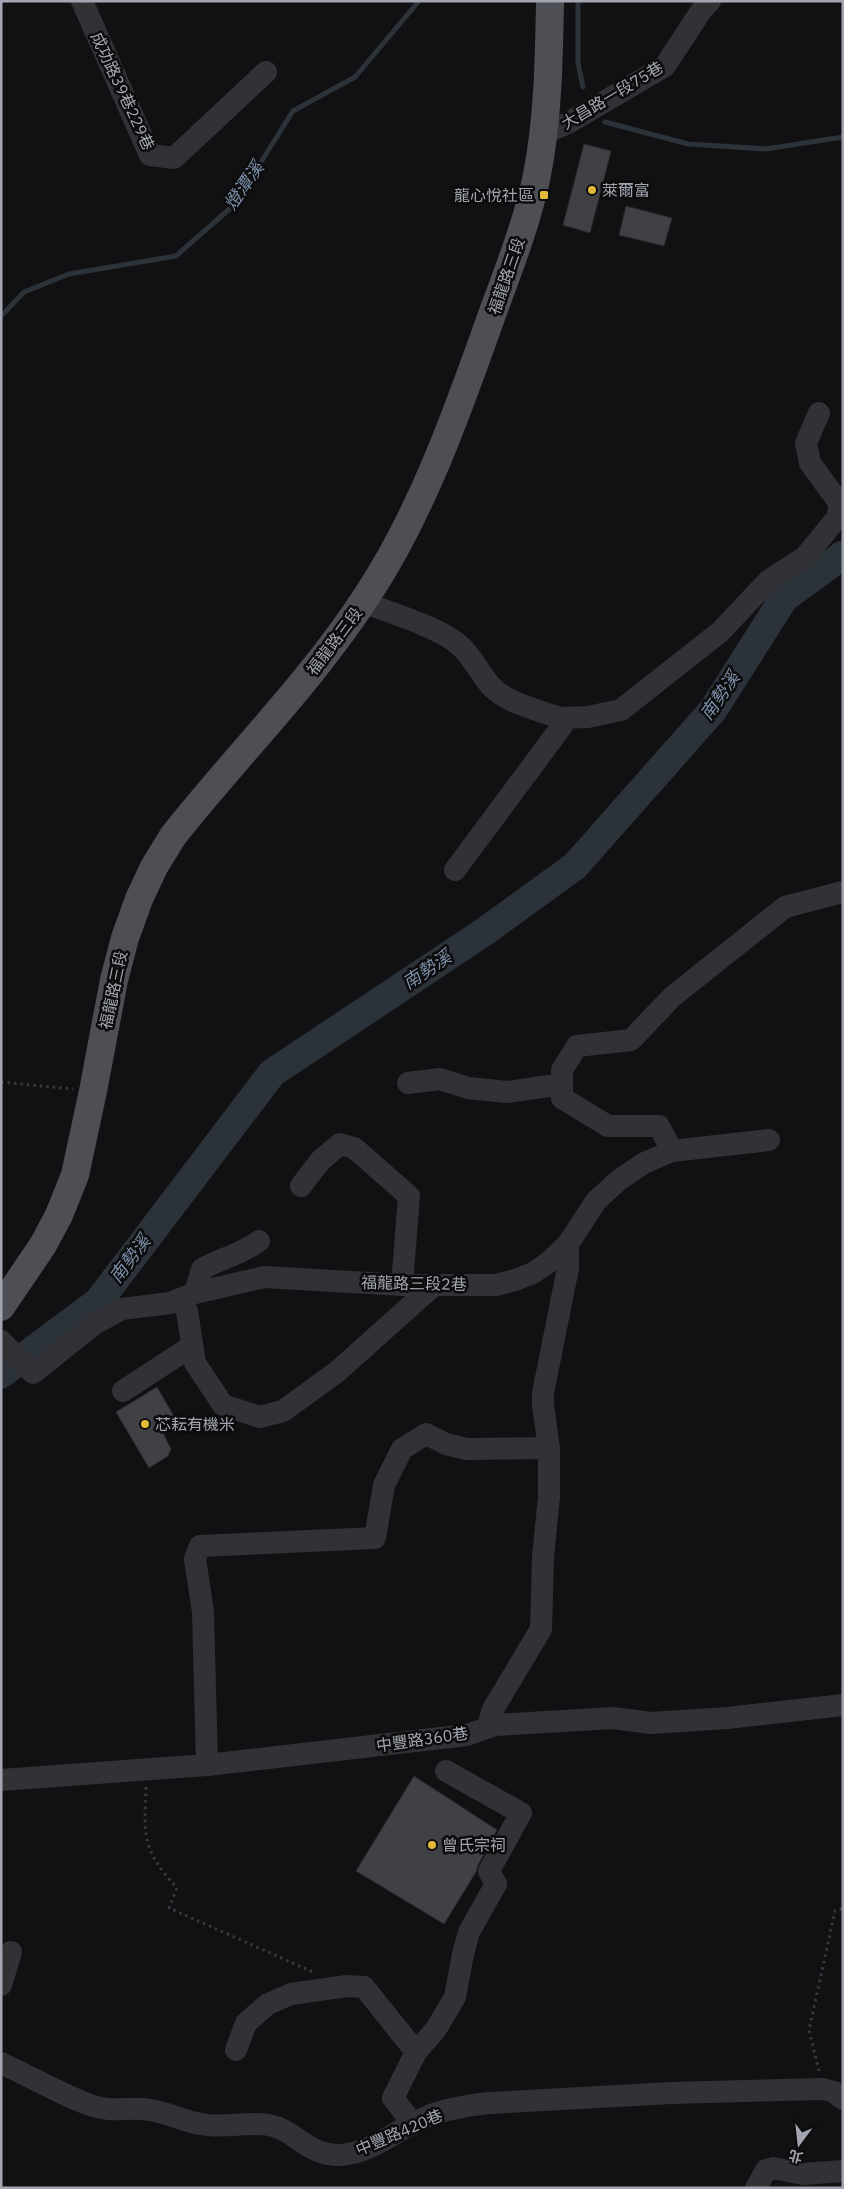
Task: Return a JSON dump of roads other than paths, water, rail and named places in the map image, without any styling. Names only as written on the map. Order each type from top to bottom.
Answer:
[{"type":"main road","name":"福龍路三段","points":[[1,1307],[43,1245],[59,1215],[75,1176],[114,980],[125,938],[139,899],[154,867],[184,822],[318,664],[363,602],[388,562],[413,514],[455,416],[513,258],[535,181],[544,134],[549,67],[550,1]]},
{"type":"street","name":"成功路39巷229巷","points":[[82,1],[150,155],[174,158],[266,72]]},
{"type":"street","name":"大昌路一段75巷","points":[[544,134],[568,123],[665,66],[701,11],[710,1]]},
{"type":"street","points":[[363,602],[437,632],[457,643],[492,687],[510,700],[560,718],[588,717],[621,710],[720,632],[768,580],[805,557],[837,518],[840,504],[810,463],[806,443],[819,414]]},
{"type":"street","points":[[455,870],[562,726],[560,718]]},
{"type":"street","points":[[672,1151],[659,1126],[608,1126],[562,1098],[562,1070],[577,1046],[631,1040],[672,996],[785,907],[843,892]]},
{"type":"street","points":[[408,1083],[440,1079],[468,1088],[507,1092],[562,1084]]},
{"type":"street","name":"福龍路三段2巷","points":[[2,1341],[33,1373],[96,1322],[122,1309],[191,1302],[265,1277],[402,1284],[496,1285],[533,1273],[549,1262],[568,1244],[596,1201],[619,1180],[644,1163],[672,1151],[769,1140]]},
{"type":"street","points":[[301,1186],[320,1160],[340,1144],[354,1148],[409,1196],[402,1284]]},
{"type":"street","points":[[259,1241],[252,1247],[222,1258],[202,1269],[191,1302],[192,1346],[195,1363],[223,1405],[260,1417],[283,1411],[338,1371],[434,1285]]},
{"type":"street","points":[[495,1725],[490,1719],[492,1711],[541,1629],[543,1558],[549,1497],[549,1448],[543,1393],[568,1268],[568,1244]]},
{"type":"street","points":[[123,1391],[192,1346]]},
{"type":"street","points":[[207,1765],[203,1612],[195,1559],[200,1546],[375,1538],[384,1485],[402,1449],[426,1434],[446,1444],[466,1449],[549,1448]]},
{"type":"street","name":"中豐路360巷","points":[[1,1780],[207,1765],[467,1735],[495,1725],[613,1718],[651,1723],[727,1718],[843,1706]]},
{"type":"street","points":[[413,2124],[393,2098],[416,2052],[436,2029],[455,1997],[469,1932],[496,1884],[489,1871],[521,1813],[446,1771]]},
{"type":"street","points":[[1,1985],[12,1952]]},
{"type":"street","points":[[236,2050],[246,2023],[268,2004],[291,1994],[347,1986],[364,1986],[416,2052]]},
{"type":"street","name":"中豐路420巷","points":[[1,2063],[91,2105],[113,2111],[143,2109],[200,2124],[220,2127],[271,2125],[316,2151],[342,2155],[360,2151],[431,2115],[470,2105],[671,2093],[833,2094]]},
{"type":"street","points":[[756,2188],[766,2170],[773,2168],[802,2174],[843,2171]]},
{"type":"waterway","name":"燈潭溪","points":[[1,316],[24,292],[69,274],[176,256],[234,205],[293,111],[355,77],[419,1]]},
{"type":"waterway","name":"燈潭溪","points":[[578,1],[578,63],[583,87]]},
{"type":"waterway","points":[[605,122],[688,144],[766,149],[843,137]]},
{"type":"waterway","name":"南勢溪","points":[[1,1374],[98,1302],[272,1073],[484,932],[575,866],[713,710],[784,598],[843,555]]},
{"type":"place","name":"萊爾富","points":[[592,190]]},
{"type":"place","name":"龍心悅社區","points":[[544,195]]},
{"type":"place","name":"芯耘有機米","points":[[145,1424]]},
{"type":"place","name":"曾氏宗祠","points":[[432,1845]]}]
